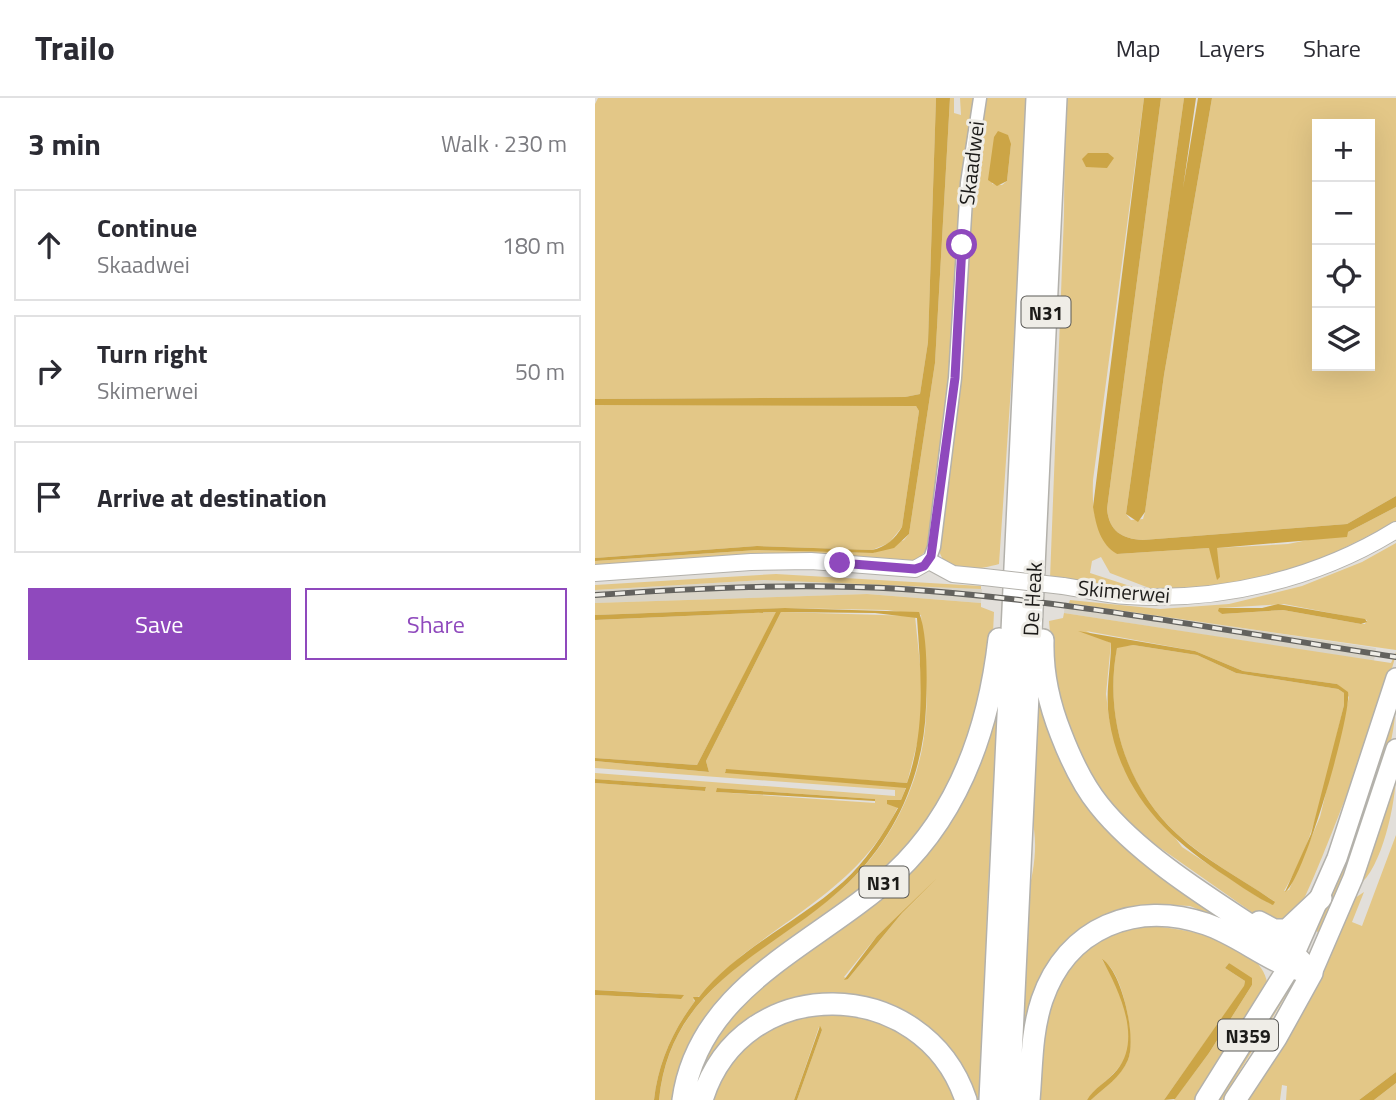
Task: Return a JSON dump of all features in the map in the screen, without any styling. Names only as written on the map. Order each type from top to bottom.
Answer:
[{"type":"highway","name":"De Heak","points":[[1009,1100],[1029,468],[1037,98]]},
{"type":"highway","name":"De Heak","points":[[991,1100],[1029,468],[1056,98]]},
{"type":"highway","name":"N31","points":[[1029,468],[1045,520],[1042,650],[1045,680],[1054,716],[1073,762],[1100,806],[1133,840],[1220,903],[1291,962]]},
{"type":"highway","name":"N31","points":[[683,1100],[699,1044],[723,1009],[764,971],[856,908],[896,872],[918,849],[957,792],[972,759],[990,699],[999,639],[1008,504],[1029,468]]},
{"type":"highway","name":"N31","points":[[1220,903],[1243,912],[1274,930],[1284,931],[1293,927],[1321,898]]},
{"type":"highway","points":[[1029,1100],[1032,1041],[1048,985],[1072,950],[1102,927],[1116,920],[1143,916],[1194,920],[1312,973]]},
{"type":"highway","name":"N359","points":[[1206,1100],[1291,962]]},
{"type":"highway","name":"N359","points":[[1235,1100],[1276,1038],[1312,973]]},
{"type":"highway","points":[[702,1100],[717,1068],[745,1035],[780,1013],[831,1003],[855,1004],[878,1010],[920,1032],[947,1060],[960,1081],[966,1100]]},
{"type":"main road","points":[[1321,898],[1356,804],[1396,678]]},
{"type":"main road","name":"N359","points":[[1312,973],[1343,905],[1396,749]]},
{"type":"main road","name":"N359","points":[[1291,962],[1321,898]]},
{"type":"street","name":"Skaadwei","points":[[929,561],[934,547],[955,378],[967,183],[980,98]]},
{"type":"street","name":"Skimerwei","points":[[929,561],[953,574],[1147,597],[1239,590],[1324,566],[1396,530]]},
{"type":"street","points":[[595,573],[751,562],[811,561],[915,569],[929,561]]},
{"type":"shaded area","points":[[598,98],[936,98],[928,342],[920,394],[905,397],[595,399],[595,104]]},
{"type":"shaded area","points":[[936,98],[950,98],[935,363],[909,534],[894,548],[873,553],[757,550],[595,561],[595,558],[757,546],[872,550],[886,545],[902,527],[919,411],[916,406],[595,405],[595,399],[905,397],[920,394],[928,342]]},
{"type":"shaded area","points":[[950,98],[954,98],[954,113],[961,115],[960,98],[975,98],[961,190],[953,339],[928,548],[915,563],[595,567],[595,561],[757,550],[873,553],[904,540],[909,534],[935,363]]},
{"type":"shaded area","points":[[986,98],[1027,98],[1020,254],[999,564],[965,569],[949,565],[939,550],[961,362],[971,204]],"holes":[[[1011,144],[1007,181],[1002,185],[992,184]]]},
{"type":"shaded area","points":[[1065,98],[1144,98],[1093,480],[1096,520],[1109,545],[1117,554],[1288,544],[1348,532],[1396,507],[1396,522],[1318,561],[1225,586],[1157,591],[1110,573],[1101,557],[1092,561],[1090,573],[1133,587],[1134,591],[1050,579],[1064,215]]},
{"type":"shaded area","points":[[1144,98],[1161,98],[1107,509],[1114,528],[1123,536],[1143,540],[1347,524],[1396,496],[1396,507],[1348,532],[1347,537],[1217,548],[1220,577],[1217,580],[1209,548],[1117,554],[1106,545],[1097,527],[1093,507]]},
{"type":"shaded area","points":[[1161,98],[1184,98],[1126,514],[1131,520],[1143,519],[1145,512],[1164,375],[1212,98],[1396,98],[1396,496],[1347,524],[1143,540],[1123,536],[1114,528],[1108,517]]},
{"type":"shaded area","points":[[1184,98],[1196,98],[1183,188],[1198,98],[1212,98],[1164,375],[1145,512],[1138,522],[1126,514]]},
{"type":"shaded area","points":[[998,131],[1008,135],[1011,144],[1007,181],[997,186],[988,180],[994,137]]},
{"type":"shaded area","points":[[1088,153],[1108,153],[1114,158],[1107,168],[1086,167],[1082,159]]},
{"type":"shaded area","points":[[595,405],[916,406],[919,411],[902,527],[889,543],[872,550],[757,546],[595,558]]},
{"type":"shaded area","points":[[1396,543],[1396,650],[1069,603],[1070,600],[1160,609],[1229,604],[1302,586],[1362,562]],"holes":[[[1284,604],[1367,620],[1365,624],[1361,624],[1283,610],[1222,614],[1219,611],[1220,608]]]},
{"type":"shaded area","points":[[776,574],[981,586],[981,589],[764,580],[595,590],[595,585]]},
{"type":"shaded area","points":[[764,580],[874,582],[982,589],[981,603],[867,594],[595,603],[595,590]]},
{"type":"shaded area","points":[[867,594],[981,603],[981,607],[994,612],[991,675],[956,781],[896,866],[768,958],[717,1002],[688,1050],[676,1085],[674,1100],[659,1100],[667,1060],[683,1026],[704,998],[729,974],[847,884],[871,858],[892,828],[908,796],[923,744],[926,688],[921,615],[887,610],[785,608],[595,615],[595,603]]},
{"type":"shaded area","points":[[1065,602],[1376,648],[1374,661],[1064,613]]},
{"type":"shaded area","points":[[1278,604],[1365,619],[1367,622],[1361,624],[1283,610],[1222,614],[1218,611],[1219,608],[1262,608]]},
{"type":"shaded area","points":[[785,608],[919,612],[924,633],[927,672],[920,756],[913,780],[893,824],[865,865],[819,908],[730,973],[705,997],[683,1025],[668,1059],[659,1100],[654,1100],[663,1060],[673,1035],[695,1001],[693,997],[699,997],[731,964],[843,882],[873,847],[898,808],[887,804],[887,800],[901,800],[906,788],[725,773],[726,769],[907,783],[920,722],[921,681],[917,618],[875,613],[781,612],[706,761],[709,772],[595,761],[595,758],[697,765],[776,612],[595,620],[595,615]]},
{"type":"shaded area","points":[[777,612],[697,765],[595,758],[595,620]]},
{"type":"shaded area","points":[[781,612],[915,616],[922,684],[920,732],[907,783],[725,772],[906,787],[878,840],[839,882],[745,953],[693,1000],[695,1001],[668,1048],[659,1073],[654,1100],[595,1100],[595,995],[681,999],[656,993],[595,990],[595,783],[705,791],[706,787],[595,779],[595,773],[895,796],[895,790],[595,768],[595,761],[709,772],[706,761]],"holes":[[[717,788],[875,799],[875,803],[717,792]]]},
{"type":"shaded area","points":[[1064,613],[1391,663],[1396,652],[1351,784],[1297,911],[1281,919],[1253,913],[1146,838],[1099,796],[1057,711],[1049,621],[1063,618]],"holes":[[[1086,631],[1195,651],[1243,671],[1337,684],[1349,697],[1320,817],[1289,890],[1284,891],[1296,870],[1314,824],[1344,705],[1344,693],[1338,689],[1236,673],[1197,655],[1133,645],[1117,647],[1114,673],[1117,724],[1132,772],[1144,794],[1177,834],[1212,861],[1274,901],[1269,903],[1182,847],[1124,769],[1109,718],[1106,694],[1111,643]]]},
{"type":"shaded area","points":[[1078,631],[1195,651],[1243,671],[1337,684],[1348,692],[1343,731],[1325,796],[1303,859],[1285,892],[1311,834],[1344,705],[1344,693],[1338,689],[1236,673],[1197,655],[1133,645],[1117,648],[1114,699],[1117,724],[1123,749],[1144,795],[1159,815],[1188,844],[1275,902],[1273,905],[1205,862],[1185,846],[1166,829],[1135,791],[1115,744],[1109,718],[1111,643]]},
{"type":"shaded area","points":[[1037,664],[1078,783],[1227,921],[1190,906],[1153,904],[1109,914],[1071,940],[1027,1079],[1020,1047],[1027,897],[1035,846],[1031,816]]},
{"type":"shaded area","points":[[1000,665],[987,908],[983,1100],[973,1100],[904,1015],[780,1008],[699,1092],[692,1078],[718,1023],[924,849]],"holes":[[[931,886],[902,913],[848,979],[844,977],[877,936]]]},
{"type":"shaded area","points":[[1396,699],[1394,725],[1379,786],[1324,935],[1314,930]]},
{"type":"shaded area","points":[[1396,773],[1390,817],[1381,850],[1367,877],[1358,886]]},
{"type":"shaded area","points":[[595,779],[706,787],[705,791],[595,783]]},
{"type":"shaded area","points":[[717,788],[875,799],[875,801],[716,792]]},
{"type":"shaded area","points":[[1396,835],[1396,1072],[1359,1100],[1286,1100],[1287,1086],[1282,1085],[1280,1100],[1244,1100],[1352,900],[1364,892],[1352,922],[1362,926]]},
{"type":"shaded area","points":[[936,879],[902,913],[848,979],[844,980],[877,936]]},
{"type":"shaded area","points":[[1140,926],[1196,933],[1236,947],[1252,958],[1263,972],[1268,988],[1196,1100],[1174,1100],[1209,1053],[1252,985],[1229,963],[1225,968],[1245,981],[1244,987],[1164,1100],[1091,1100],[1121,1072],[1130,1050],[1129,1022],[1122,990],[1109,966],[1102,960],[1115,981],[1125,1008],[1129,1036],[1124,1060],[1087,1100],[1035,1100],[1048,1016],[1057,991],[1070,968],[1087,948],[1110,934]]},
{"type":"shaded area","points":[[1102,959],[1116,977],[1126,1006],[1131,1037],[1130,1050],[1128,1060],[1117,1077],[1091,1100],[1087,1100],[1117,1070],[1128,1043],[1128,1029],[1121,999]]},
{"type":"shaded area","points":[[1229,963],[1252,978],[1252,985],[1209,1053],[1175,1099],[1164,1100],[1244,986],[1245,981],[1225,968]]},
{"type":"shaded area","points":[[595,990],[684,995],[681,999],[595,995]]},
{"type":"shaded area","points":[[1285,990],[1288,992],[1222,1100],[1214,1100]]},
{"type":"shaded area","points":[[857,1010],[925,1042],[962,1100],[797,1100],[822,1030],[819,1027],[794,1100],[708,1100],[727,1063],[775,1022]]},
{"type":"shaded area","points":[[820,1026],[822,1030],[797,1100],[794,1100]]},
{"type":"shaded area","points":[[1396,1072],[1396,1083],[1374,1100],[1359,1100]]},
{"type":"shaded area","points":[[1396,1083],[1396,1100],[1374,1100]]},
{"type":"railway","points":[[595,595],[749,587],[902,589],[1088,609],[1396,657]]},
{"type":"route","points":[[840,563],[915,569],[924,566],[931,556],[955,378],[962,245]]}]
